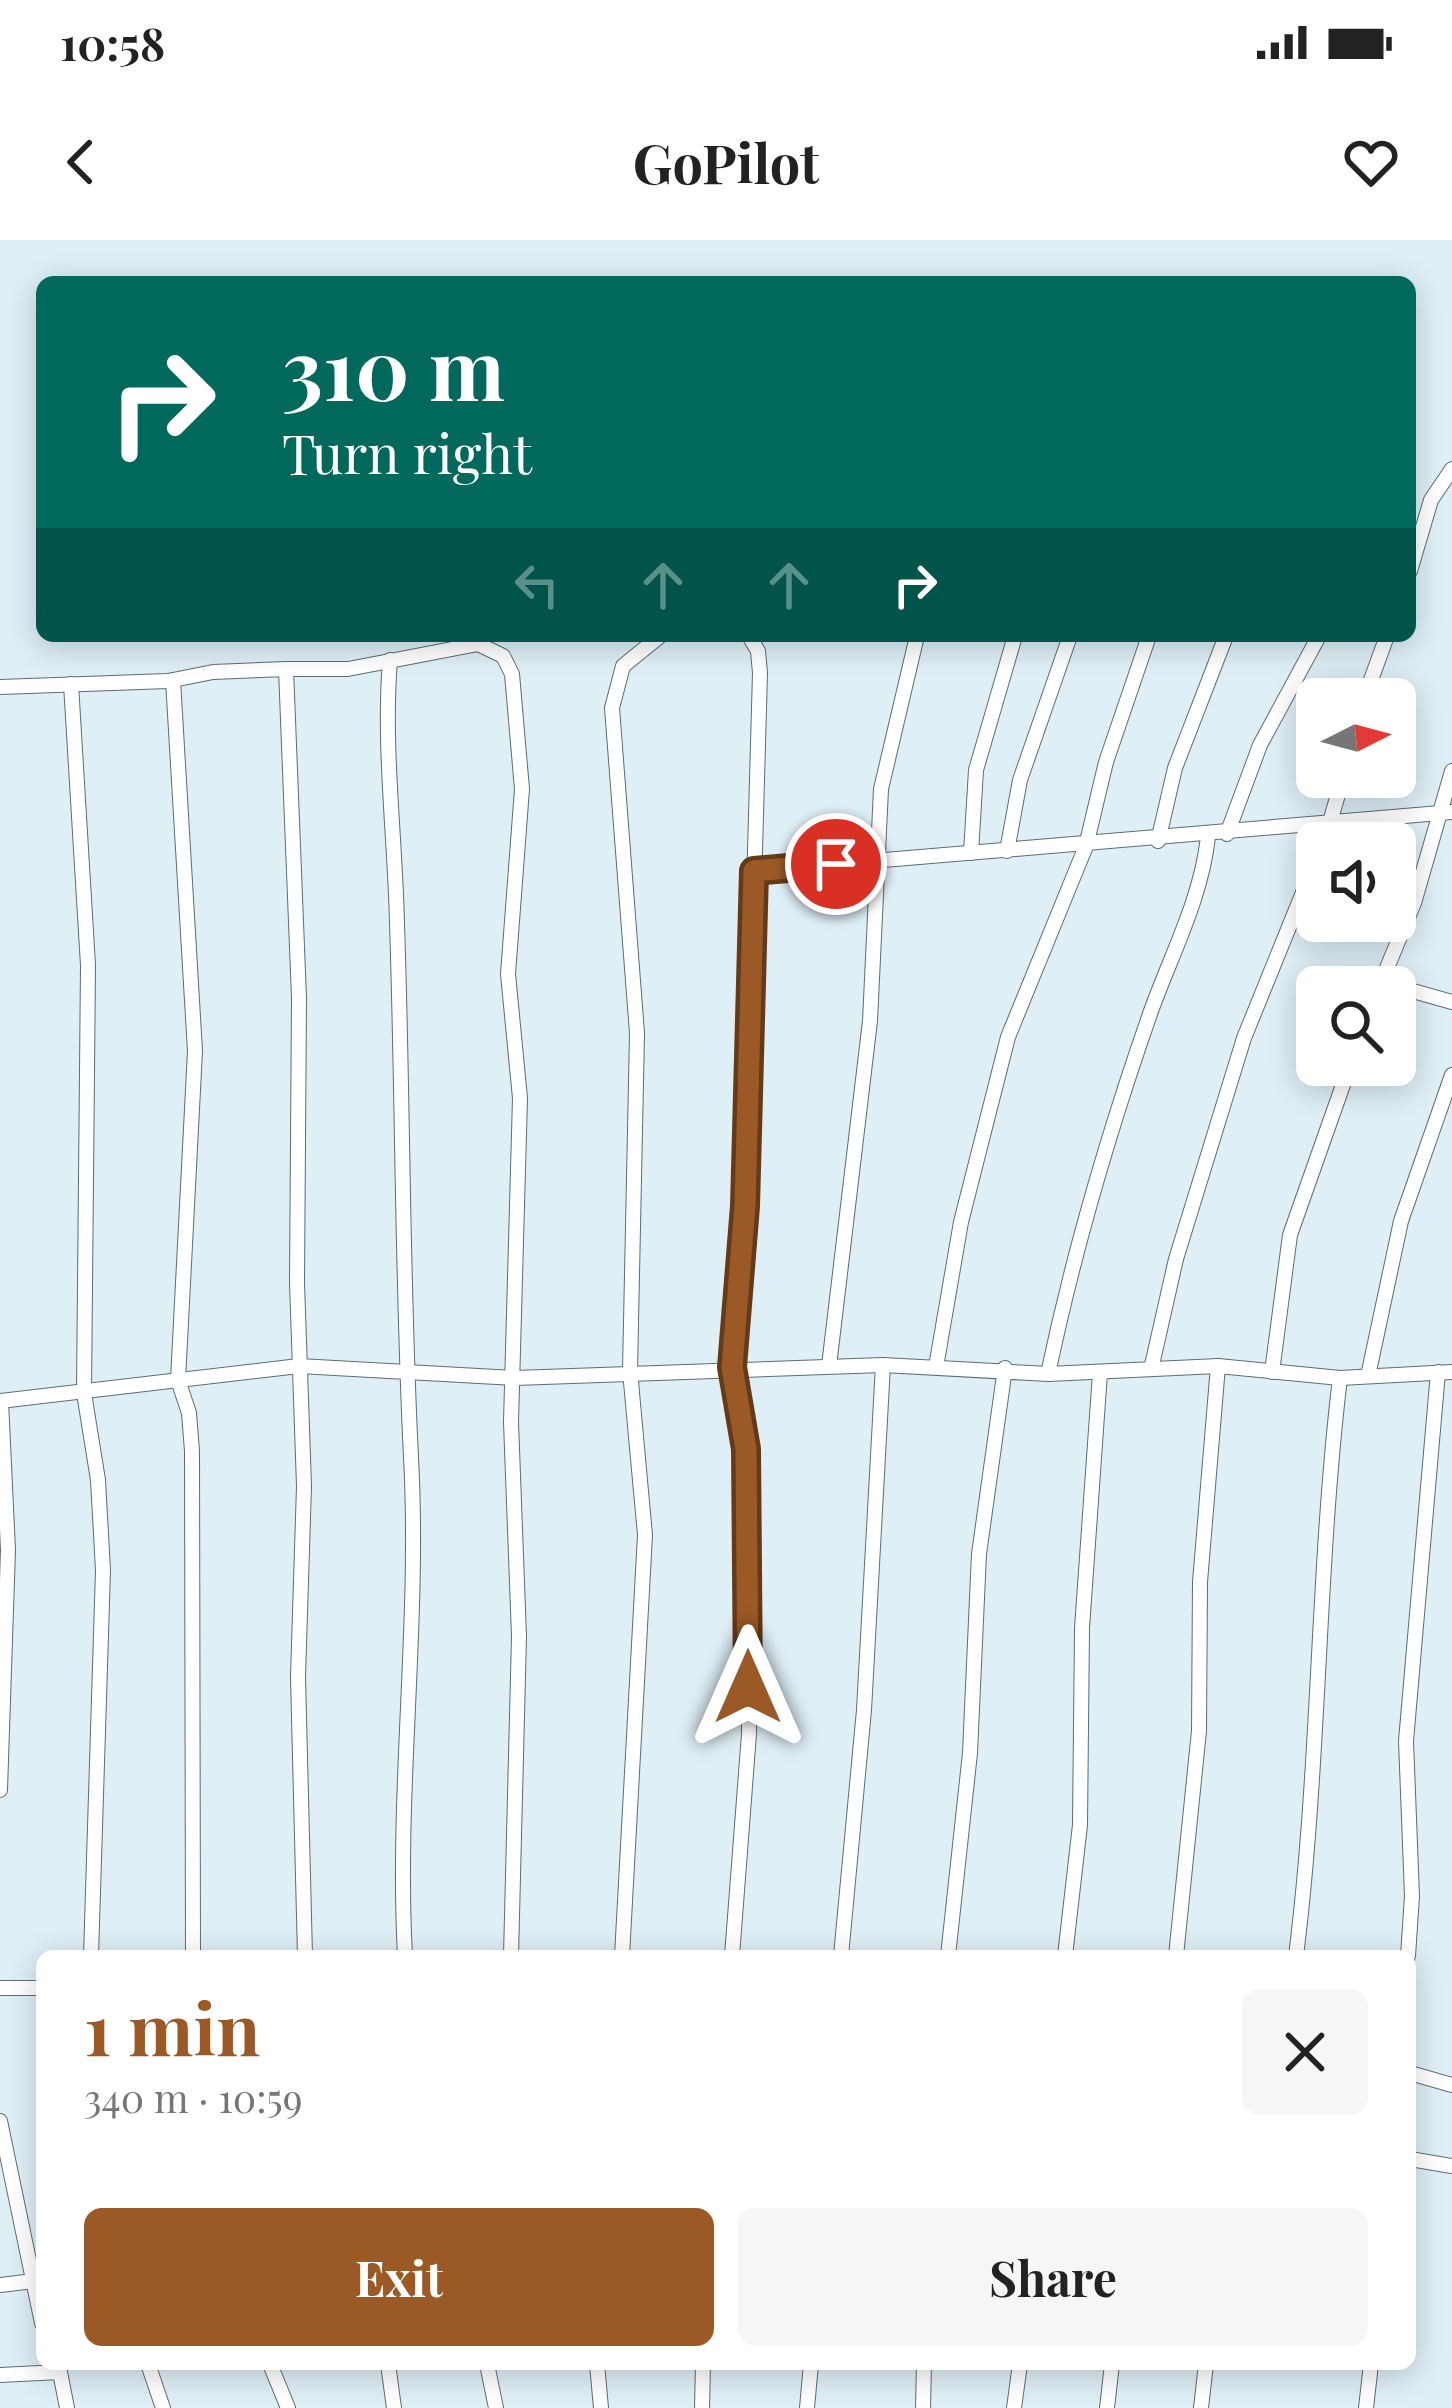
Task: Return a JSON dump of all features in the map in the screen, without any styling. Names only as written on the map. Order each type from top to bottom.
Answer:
[{"type":"street","points":[[1416,551],[1431,500],[1452,469]]},
{"type":"street","points":[[622,1950],[645,1535],[630,1371],[637,1033],[612,708],[623,666],[653,642]]},
{"type":"street","points":[[732,1950],[749,1734],[746,1449],[732,1367],[745,1206],[760,673],[752,642]]},
{"type":"street","points":[[829,1366],[870,1021],[881,789],[916,642]]},
{"type":"street","points":[[971,853],[970,809],[980,751],[1014,642]]},
{"type":"street","points":[[1006,851],[1021,780],[1068,642]]},
{"type":"street","points":[[936,1367],[961,1222],[1008,1036],[1086,846],[1106,762],[1147,642]]},
{"type":"street","points":[[1158,841],[1175,768],[1224,642]]},
{"type":"street","points":[[1227,834],[1260,745],[1316,642]]},
{"type":"street","points":[[1372,678],[1386,642]]},
{"type":"street","points":[[0,687],[173,680],[213,672],[348,669],[478,644],[503,656],[512,674],[522,789],[508,974],[520,1098],[514,1378],[519,1748],[512,1950]]},
{"type":"street","points":[[390,660],[386,708],[397,925],[403,1374],[414,1598],[405,1950]]},
{"type":"street","points":[[286,669],[298,998],[305,1950]]},
{"type":"street","points":[[173,680],[195,1051],[178,1380],[189,1412],[192,1451],[194,1950]]},
{"type":"street","points":[[71,684],[87,944],[84,1393],[98,1480],[103,1570],[91,1950]]},
{"type":"street","points":[[1387,966],[1448,813],[1452,771]]},
{"type":"street","points":[[1361,822],[1448,813]]},
{"type":"street","points":[[754,871],[1296,828]]},
{"type":"street","points":[[1048,1374],[1079,1232],[1150,1013],[1192,908],[1208,837]]},
{"type":"street","points":[[1152,1365],[1176,1259],[1244,1038],[1296,910]]},
{"type":"street","points":[[1416,993],[1452,1002]]},
{"type":"street","points":[[1368,1376],[1400,1221],[1452,1075]]},
{"type":"street","points":[[1272,1372],[1290,1234],[1343,1086]]},
{"type":"street","points":[[842,1950],[861,1747],[883,1365]]},
{"type":"street","points":[[0,1790],[8,1550],[1,1401],[299,1366],[514,1378],[883,1365],[1005,1368],[1048,1374],[1152,1365],[1218,1366],[1340,1378],[1445,1372],[1406,1742],[1412,1881],[1408,1950]]},
{"type":"street","points":[[1177,1950],[1199,1731],[1200,1582],[1218,1366]]},
{"type":"street","points":[[950,1950],[970,1754],[979,1554],[1005,1368]]},
{"type":"street","points":[[1066,1950],[1080,1825],[1082,1628],[1102,1414],[1100,1373]]},
{"type":"street","points":[[1297,1950],[1307,1845],[1321,1550],[1340,1378]]},
{"type":"street","points":[[0,1988],[36,1988]]},
{"type":"street","points":[[1416,2075],[1452,2085]]},
{"type":"street","points":[[0,2122],[36,2276]]},
{"type":"street","points":[[1416,2160],[1452,2166]]},
{"type":"street","points":[[0,2285],[36,2280]]},
{"type":"street","points":[[0,2375],[36,2369]]},
{"type":"street","points":[[56,2370],[63,2375],[67,2408]]},
{"type":"street","points":[[150,2370],[163,2408]]},
{"type":"street","points":[[272,2370],[287,2408]]},
{"type":"street","points":[[389,2370],[394,2408]]},
{"type":"street","points":[[489,2370],[496,2408]]},
{"type":"street","points":[[598,2370],[601,2408]]},
{"type":"street","points":[[702,2408],[703,2370]]},
{"type":"street","points":[[807,2408],[811,2370]]},
{"type":"street","points":[[923,2408],[924,2370]]},
{"type":"street","points":[[1014,2408],[1019,2370]]},
{"type":"street","points":[[1107,2408],[1111,2370]]},
{"type":"street","points":[[1201,2408],[1205,2370]]},
{"type":"street","points":[[1366,2408],[1370,2370]]},
{"type":"route","points":[[748,1687],[746,1449],[732,1367],[745,1206],[754,871],[836,864]]}]
